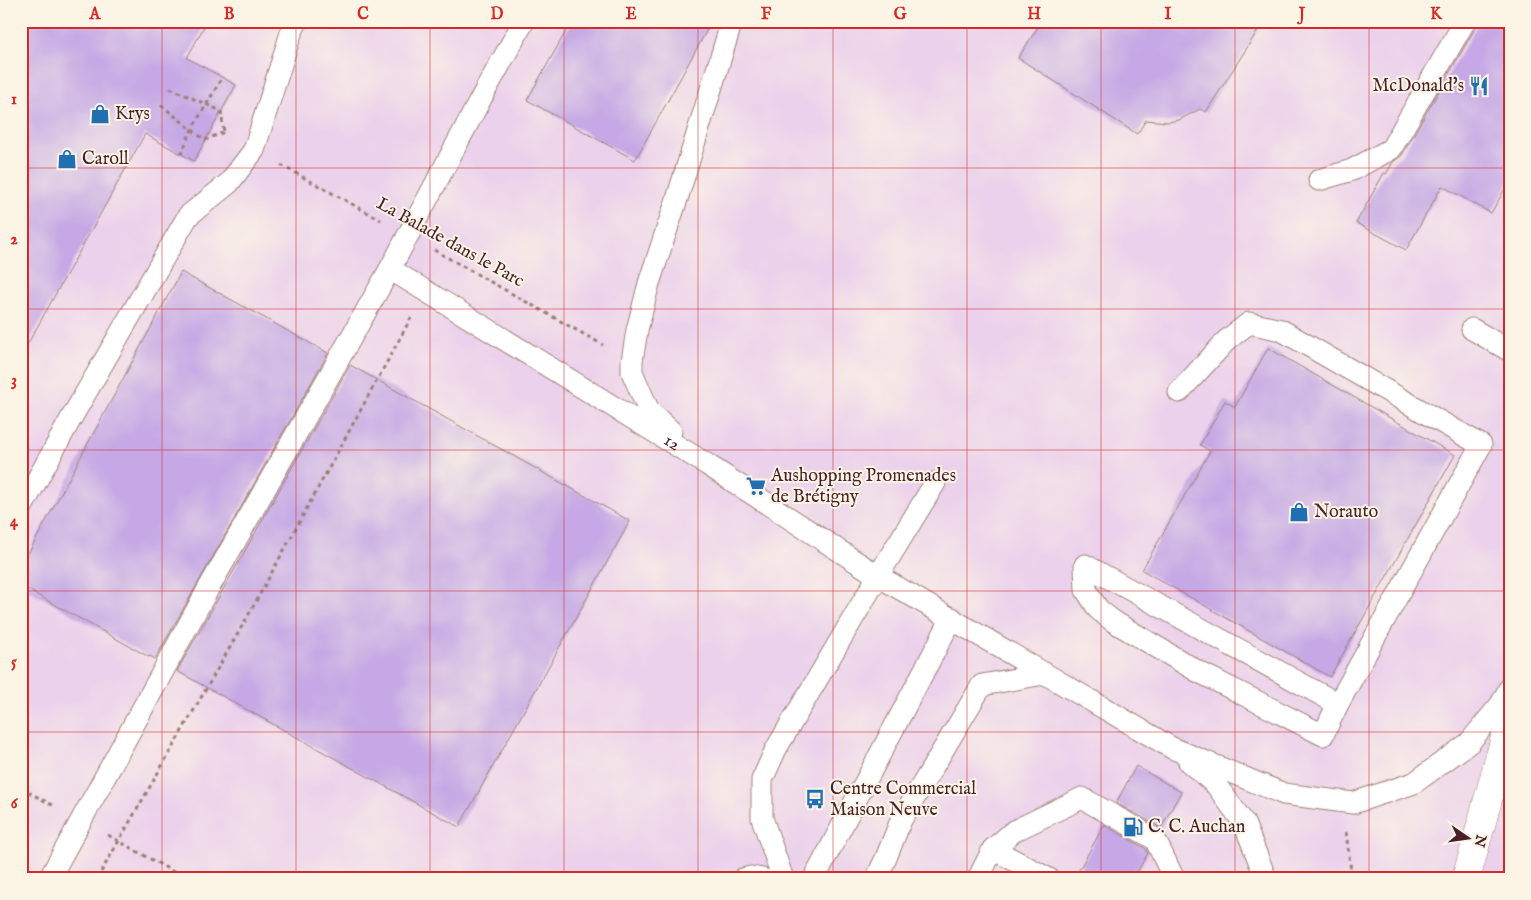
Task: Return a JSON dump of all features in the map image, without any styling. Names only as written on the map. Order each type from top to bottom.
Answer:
[{"type":"street","points":[[1466,879],[1510,720]]},
{"type":"lane","points":[[21,509],[73,414],[188,216],[229,182],[254,150],[291,33],[297,21]]},
{"type":"lane","points":[[49,879],[80,819],[216,575],[390,269],[524,21]]},
{"type":"lane","points":[[708,465],[649,411],[632,372],[632,361],[637,330],[649,284],[732,21]]},
{"type":"lane","points":[[1319,180],[1352,170],[1391,149],[1465,21]]},
{"type":"lane","name":"12","points":[[390,269],[708,465],[878,576],[1172,748]]},
{"type":"lane","points":[[1179,392],[1227,340],[1249,323],[1281,330],[1481,445],[1338,704],[1323,735],[1198,671],[1113,621],[1098,609],[1086,590],[1085,565],[1338,704]]},
{"type":"lane","points":[[1472,329],[1510,351]]},
{"type":"lane","points":[[783,879],[762,818],[762,780],[776,749],[935,483]]},
{"type":"lane","points":[[814,879],[952,618]]},
{"type":"lane","points":[[876,879],[901,820],[982,685],[1044,674]]},
{"type":"lane","points":[[1172,748],[1284,794],[1353,803],[1414,783],[1469,743],[1501,704],[1510,687]]},
{"type":"lane","points":[[1172,748],[1216,785],[1244,823],[1266,879]]},
{"type":"lane","points":[[978,879],[993,849],[1014,831],[1082,798],[1155,840],[1174,879]]},
{"type":"lane","points":[[993,849],[1049,879]]},
{"type":"lane","points":[[743,879],[751,877],[763,879]]},
{"type":"path","points":[[964,21],[971,23],[974,21]]},
{"type":"path","points":[[181,154],[192,129],[222,78]]},
{"type":"path","points":[[161,105],[205,140],[224,132],[221,111],[170,88]]},
{"type":"path","name":"La Balade dans le Parc","points":[[224,132],[632,361]]},
{"type":"path","points":[[97,879],[230,648],[425,291]]},
{"type":"path","points":[[1342,802],[1352,879]]},
{"type":"shaded area","name":"Aushopping Promenades de Brétigny","points":[[21,21],[1510,21],[1510,879],[21,879]]},
{"type":"building","points":[[21,21],[207,21],[187,58],[236,85],[194,161],[145,134],[21,356]]},
{"type":"building","points":[[572,21],[712,21],[635,160],[527,100]]},
{"type":"building","points":[[1042,21],[1264,21],[1206,112],[1200,109],[1179,120],[1168,122],[1146,120],[1137,134],[1018,58]]},
{"type":"building","name":"McDonald's","points":[[1477,21],[1510,21],[1510,180],[1491,213],[1442,186],[1406,250],[1356,223],[1384,173],[1386,174],[1393,162],[1402,155],[1476,27]]},
{"type":"building","points":[[181,272],[328,353],[155,659],[21,586],[21,567]]},
{"type":"building","name":"Norauto","points":[[1268,348],[1455,455],[1330,677],[1142,570],[1210,451],[1200,445],[1225,401],[1235,407]]},
{"type":"building","points":[[350,365],[630,521],[459,827],[177,671]]},
{"type":"building","points":[[1136,766],[1181,792],[1161,828],[1116,803]]},
{"type":"building","points":[[1104,825],[1145,848],[1148,853],[1133,879],[1074,879]]},
{"type":"place","name":"McDonald's","points":[[1479,86]]},
{"type":"place","name":"Krys","points":[[100,114]]},
{"type":"place","name":"Caroll","points":[[67,159]]},
{"type":"place","name":"Aushopping Promenades de Brétigny","points":[[756,486]]},
{"type":"place","name":"Norauto","points":[[1299,512]]},
{"type":"place","name":"Centre Commercial Maison Neuve","points":[[815,799]]},
{"type":"place","name":"C. C. Auchan","points":[[1133,827]]}]
